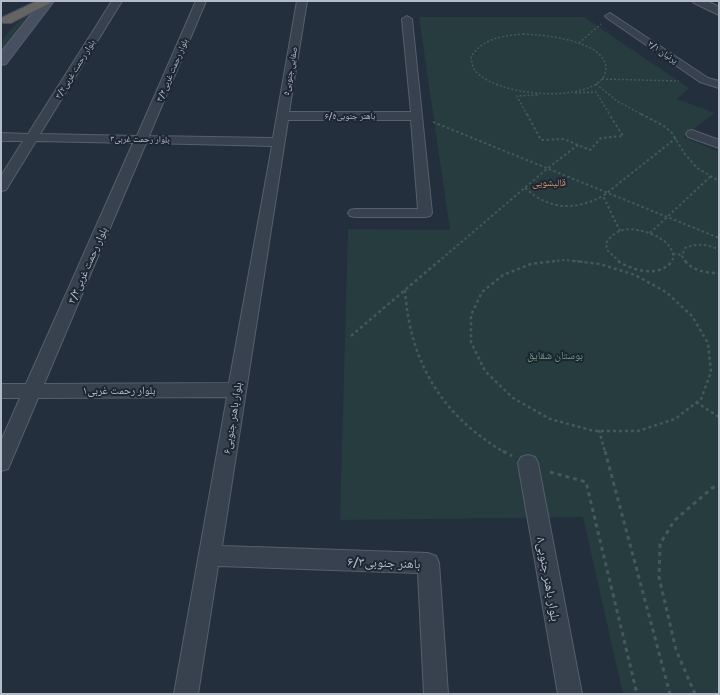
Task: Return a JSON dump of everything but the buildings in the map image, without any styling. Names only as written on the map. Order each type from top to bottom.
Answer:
[{"type":"highway","points":[[4,24],[23,1]]},
{"type":"highway","points":[[4,24],[47,1]]},
{"type":"main road","points":[[1,61],[47,1]]},
{"type":"street","name":"بلوار رحمت غربی۳/۲","points":[[1,187],[117,1]]},
{"type":"street","name":"بلوار رحمت غربی۳/۴","points":[[143,138],[201,1]]},
{"type":"street","name":"صفایی جنوبی۵","points":[[278,142],[302,1]]},
{"type":"street","points":[[698,1],[719,12]]},
{"type":"street","name":"پرنیان ۲/۱","points":[[610,16],[708,81],[719,85]]},
{"type":"street","points":[[355,213],[425,213],[418,116],[407,19]]},
{"type":"street","name":"باهنر جنوبی۶/۵","points":[[282,116],[418,116]]},
{"type":"street","points":[[692,134],[719,144]]},
{"type":"street","name":"بلوار رحمت غربی۳","points":[[1,137],[143,138],[278,142]]},
{"type":"street","name":"بلوار رحمت غربی۳/۳","points":[[1,463],[143,138]]},
{"type":"street","name":"بلوار باهنر جنوبی۶","points":[[186,694],[278,142]]},
{"type":"street","name":"بلوار رحمت غربی۱","points":[[1,391],[237,390]]},
{"type":"street","name":"۸بلوار باهنر جنوبی","points":[[528,463],[570,694]]},
{"type":"street","name":"۶/۳باهنر جنوبی","points":[[209,556],[428,563],[436,694]]},
{"type":"path","points":[[579,43],[610,16]]},
{"type":"path","points":[[546,95],[501,86],[484,77],[473,67],[471,57],[475,48],[486,41],[503,36],[523,34],[565,38],[579,43],[597,53],[605,62],[606,72],[602,79],[596,84],[587,89],[568,94]]},
{"type":"path","points":[[602,79],[708,81]]},
{"type":"path","points":[[596,84],[617,101],[664,126],[676,138],[685,154],[697,168],[719,181]]},
{"type":"path","points":[[596,92],[623,136],[601,138],[590,150],[564,139],[541,140],[517,96],[546,95],[596,92]]},
{"type":"path","points":[[418,116],[719,238]]},
{"type":"path","points":[[525,188],[537,199],[561,206],[579,206],[603,196],[676,138]]},
{"type":"path","points":[[351,336],[548,168],[578,145]]},
{"type":"path","points":[[650,233],[668,218],[711,176]]},
{"type":"path","points":[[603,196],[620,231]]},
{"type":"path","points":[[633,230],[650,233],[663,239],[670,246],[674,254],[674,259],[670,265],[664,269],[654,272],[631,269],[612,258],[607,251],[606,244],[608,238],[614,233],[633,230]]},
{"type":"path","points":[[719,250],[711,246],[696,244],[684,248],[682,255],[684,261],[695,269],[703,272],[719,273]]},
{"type":"path","points":[[674,254],[682,255]]},
{"type":"path","points":[[564,260],[600,264],[634,275],[666,292],[692,316],[708,343],[711,372],[701,399],[696,402],[675,420],[638,431],[594,430],[550,419],[512,398],[485,371],[472,342],[471,315],[482,292],[503,275],[531,264],[564,260]]},
{"type":"path","points":[[615,269],[620,264]]},
{"type":"path","points":[[696,402],[719,417]]},
{"type":"path","points":[[599,430],[670,694]]},
{"type":"path","points":[[695,694],[676,650],[659,577],[660,544],[674,521],[712,488],[719,485]]},
{"type":"green space","points":[[31,12],[1,50],[7,34],[16,24]]},
{"type":"green space","name":"بوستان شقایق","points":[[419,17],[584,17],[689,88],[677,99],[715,113],[683,137],[719,152],[719,694],[623,694],[583,517],[340,520],[348,229],[450,230]]},
{"type":"district","name":"قالیشویی","points":[[549,182]]}]
